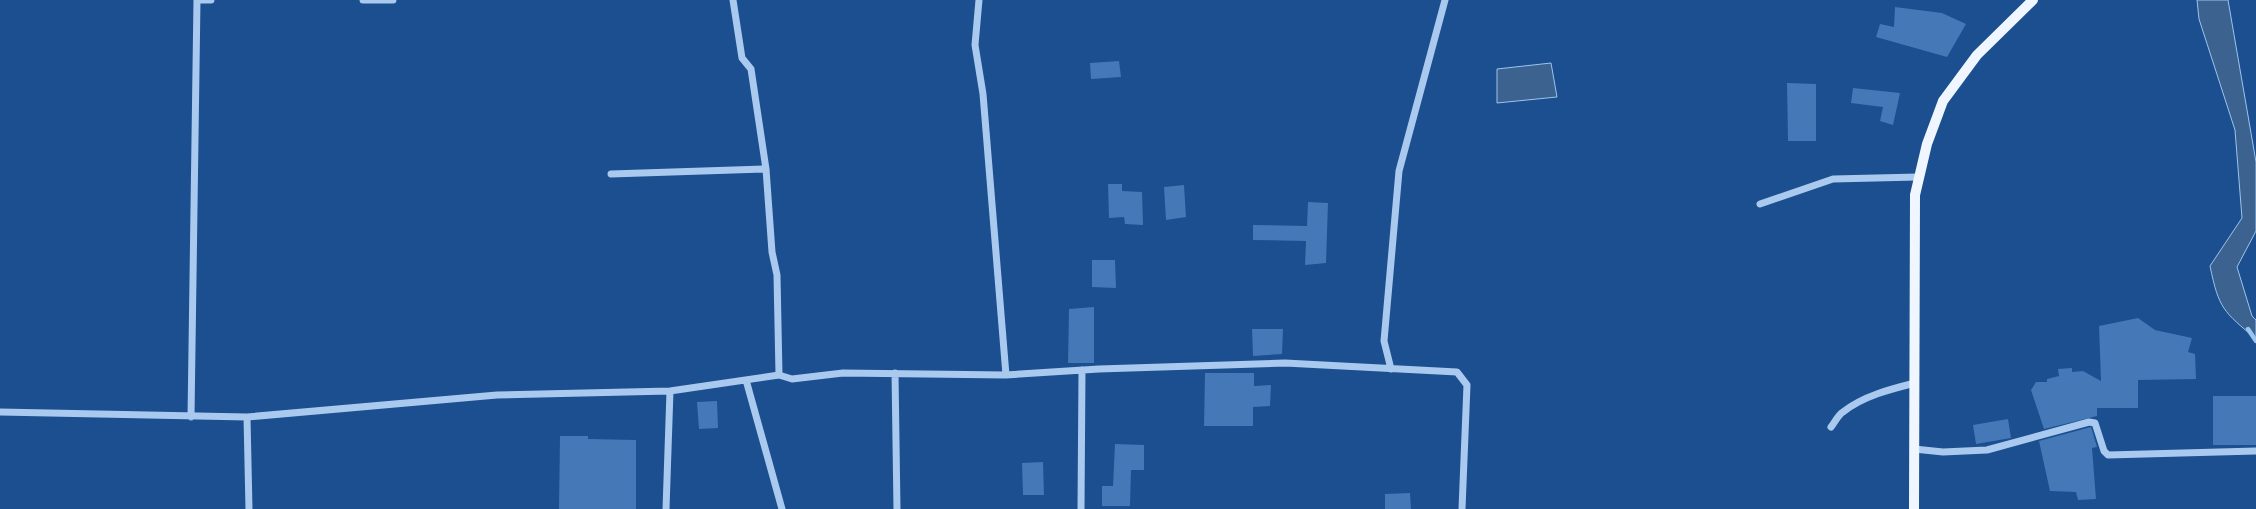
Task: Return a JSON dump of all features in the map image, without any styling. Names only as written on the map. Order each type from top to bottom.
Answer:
[{"type":"main road","points":[[1914,509],[1915,195],[1918,176],[1942,101],[1977,55],[2034,0]]},
{"type":"street","points":[[191,417],[197,0],[211,0]]},
{"type":"street","points":[[363,0],[393,0]]},
{"type":"street","points":[[733,0],[742,58],[751,69],[766,169],[772,252],[776,275],[779,375]]},
{"type":"street","points":[[979,0],[975,45],[984,101],[1006,375]]},
{"type":"street","points":[[1391,369],[1384,341],[1399,171],[1445,0]]},
{"type":"street","points":[[611,174],[766,169]]},
{"type":"street","points":[[1760,204],[1833,179],[1918,176]]},
{"type":"street","points":[[0,412],[246,418],[497,395],[670,391],[779,375],[792,379],[843,374],[895,373],[1006,375],[1082,370],[1284,363],[1457,372],[1467,385],[1462,509]]},
{"type":"street","points":[[1081,509],[1082,370]]},
{"type":"street","points":[[895,373],[897,509]]},
{"type":"street","points":[[746,380],[782,509]]},
{"type":"street","points":[[1832,427],[1842,412],[1857,403],[1886,390],[1915,383]]},
{"type":"street","points":[[666,509],[670,391]]},
{"type":"street","points":[[246,418],[249,509]]},
{"type":"street","points":[[1914,449],[1943,452],[1987,450],[2089,422],[2095,423],[2104,451],[2108,455],[2256,451]]},
{"type":"water","points":[[2197,0],[2228,0],[2256,162],[2256,231],[2237,267],[2252,316],[2256,320],[2256,339],[2236,322],[2224,308],[2216,292],[2210,266],[2242,218],[2235,130],[2199,19]]},
{"type":"water","points":[[1551,63],[1557,97],[1497,103],[1497,69]]},
{"type":"building","points":[[1895,7],[1942,13],[1966,24],[1947,57],[1876,37],[1880,24],[1894,27]]},
{"type":"building","points":[[1119,61],[1121,77],[1091,79],[1090,63]]},
{"type":"building","points":[[1787,83],[1816,84],[1816,141],[1788,141]]},
{"type":"building","points":[[1853,88],[1900,93],[1893,125],[1880,121],[1883,107],[1851,103]]},
{"type":"building","points":[[1108,184],[1122,184],[1122,191],[1142,192],[1143,225],[1125,224],[1124,217],[1109,218]]},
{"type":"building","points":[[1184,185],[1186,217],[1166,220],[1164,187]]},
{"type":"building","points":[[1308,202],[1328,203],[1326,263],[1305,265],[1306,241],[1253,240],[1253,225],[1307,226]]},
{"type":"building","points":[[1092,260],[1115,260],[1116,288],[1092,287]]},
{"type":"building","points":[[1094,307],[1094,363],[1068,363],[1069,309]]},
{"type":"building","points":[[2138,318],[2155,330],[2192,338],[2188,352],[2195,354],[2196,379],[2138,380],[2138,408],[2097,408],[2097,416],[2044,429],[2031,390],[2036,382],[2047,382],[2047,379],[2059,376],[2058,369],[2072,368],[2072,372],[2083,371],[2101,381],[2099,326]]},
{"type":"building","points":[[1252,329],[1283,329],[1282,354],[1253,356]]},
{"type":"building","points":[[1205,373],[1254,373],[1254,386],[1271,385],[1270,406],[1253,407],[1253,426],[1204,426]]},
{"type":"building","points":[[2213,396],[2256,396],[2256,445],[2213,445]]},
{"type":"building","points":[[717,401],[718,428],[699,429],[697,402]]},
{"type":"building","points":[[2008,419],[2011,438],[1976,444],[1973,425]]},
{"type":"building","points":[[2091,427],[2097,447],[2092,448],[2096,499],[2078,500],[2076,492],[2050,491],[2039,441]]},
{"type":"building","points":[[560,436],[588,436],[588,439],[636,440],[636,509],[559,509]]},
{"type":"building","points":[[1115,444],[1144,445],[1144,470],[1131,470],[1130,506],[1102,506],[1102,486],[1113,486]]},
{"type":"building","points":[[1043,462],[1044,495],[1023,495],[1022,463]]},
{"type":"building","points":[[1410,493],[1411,509],[1385,509],[1385,494]]},
{"type":"waterway","points":[[2248,329],[2256,341]]}]
